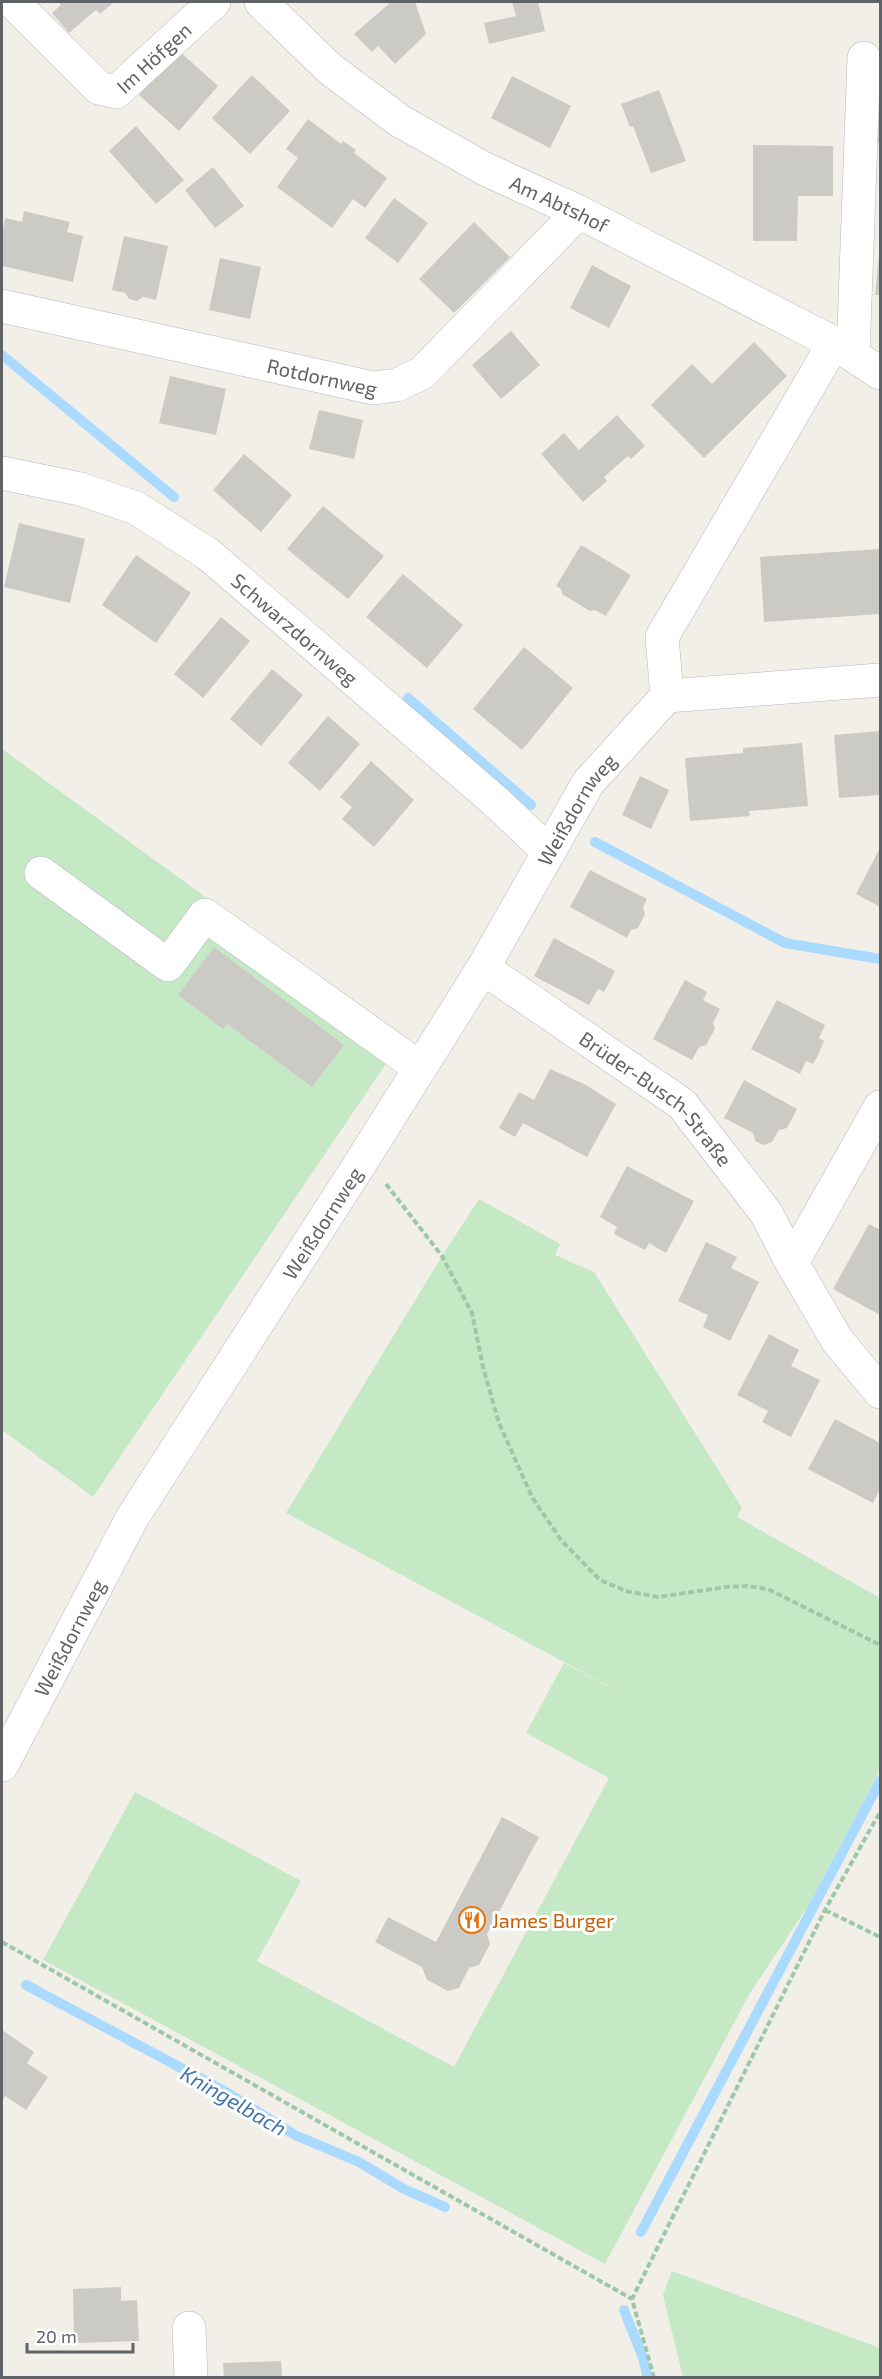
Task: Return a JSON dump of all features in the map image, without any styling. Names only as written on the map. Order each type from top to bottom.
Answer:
[{"type":"street","name":"Im Höfgen","points":[[13,2],[99,88],[116,92],[213,3]]},
{"type":"street","name":"Am Abtshof","points":[[261,2],[330,69],[400,121],[485,169],[579,212],[844,350],[880,373]]},
{"type":"street","points":[[864,58],[844,350],[662,637],[667,696],[880,680]]},
{"type":"street","name":"Rotdornweg","points":[[2,306],[373,388],[398,385],[422,373],[579,212]]},
{"type":"street","name":"Schwarzdornweg","points":[[2,473],[80,489],[136,508],[208,554],[495,801],[549,852]]},
{"type":"street","name":"Weißdornweg","points":[[2,1765],[132,1518],[483,968],[588,783],[667,696]]},
{"type":"street","points":[[41,873],[168,965],[205,915],[420,1068]]},
{"type":"street","name":"Brüder-Busch-Straße","points":[[483,968],[682,1104],[766,1213],[837,1340],[880,1392]]},
{"type":"street","points":[[792,1263],[880,1107]]},
{"type":"street","points":[[189,2328],[191,2378]]},
{"type":"path","points":[[358,1167],[386,1185],[442,1256],[472,1313],[483,1367],[499,1423],[532,1497],[561,1540],[600,1580],[626,1591],[658,1597],[726,1587],[747,1586],[768,1589],[880,1645]]},
{"type":"path","points":[[654,2378],[632,2299],[825,1910],[880,1812]]},
{"type":"path","points":[[825,1910],[880,1937]]},
{"type":"path","points":[[2,1942],[632,2299]]},
{"type":"green space","points":[[2,749],[402,1040],[93,1497],[2,1430]]},
{"type":"green space","points":[[479,1199],[560,1244],[555,1255],[594,1272],[742,1508],[737,1517],[880,1598],[880,1770],[808,1906],[750,1993],[605,2264],[43,1960],[135,1792],[301,1881],[257,1961],[454,2067],[609,1778],[526,1733],[564,1663],[659,1713],[286,1513]]},
{"type":"green space","points":[[672,2271],[880,2348],[880,2377],[683,2377],[663,2295]]},
{"type":"building","points":[[58,2],[114,2],[100,14],[96,10],[69,33],[52,13],[61,5]]},
{"type":"building","points":[[391,2],[415,2],[426,34],[395,64],[378,46],[372,52],[354,34]]},
{"type":"building","points":[[512,2],[538,2],[545,31],[489,44],[484,23],[516,16]]},
{"type":"building","points":[[178,50],[218,86],[179,131],[139,95]]},
{"type":"building","points":[[252,75],[290,111],[250,154],[212,118]]},
{"type":"building","points":[[512,76],[571,106],[550,148],[491,118]]},
{"type":"building","points":[[659,90],[686,161],[651,173],[633,126],[630,127],[621,104]]},
{"type":"building","points":[[308,119],[341,144],[343,141],[356,150],[354,153],[387,178],[365,208],[353,199],[332,228],[277,187],[298,158],[286,149]]},
{"type":"building","points":[[880,124],[880,143],[876,142]]},
{"type":"building","points":[[136,126],[184,180],[156,204],[109,151]]},
{"type":"building","points":[[753,145],[833,146],[833,196],[798,196],[797,241],[753,241]]},
{"type":"building","points":[[213,167],[244,206],[215,228],[185,190]]},
{"type":"building","points":[[394,198],[428,223],[398,263],[365,238]]},
{"type":"building","points":[[24,211],[70,222],[67,232],[83,236],[73,282],[2,266],[2,235],[5,218],[22,222]]},
{"type":"building","points":[[474,222],[510,257],[454,313],[419,279]]},
{"type":"building","points":[[124,236],[168,246],[156,300],[143,297],[137,301],[129,299],[125,293],[112,290]]},
{"type":"building","points":[[879,254],[880,295],[875,295]]},
{"type":"building","points":[[220,258],[261,267],[250,319],[209,310]]},
{"type":"building","points":[[592,265],[631,286],[609,328],[570,308]]},
{"type":"building","points":[[511,331],[540,365],[501,399],[472,365]]},
{"type":"building","points":[[754,342],[787,376],[704,458],[651,405],[692,364],[712,384]]},
{"type":"building","points":[[170,376],[226,389],[216,435],[159,423]]},
{"type":"building","points":[[319,410],[363,420],[354,459],[309,449]]},
{"type":"building","points":[[617,415],[645,446],[631,459],[628,456],[604,477],[607,481],[583,502],[541,454],[564,433],[579,450]]},
{"type":"building","points":[[244,454],[292,495],[261,532],[213,490]]},
{"type":"building","points":[[323,506],[384,556],[348,599],[287,549]]},
{"type":"building","points":[[19,523],[85,539],[70,603],[4,587]]},
{"type":"building","points":[[581,545],[631,575],[606,616],[595,610],[590,611],[562,594],[561,589],[556,586]]},
{"type":"building","points":[[880,549],[880,614],[764,622],[760,557]]},
{"type":"building","points":[[136,555],[191,593],[156,643],[102,605]]},
{"type":"building","points":[[403,574],[463,625],[427,668],[366,617]]},
{"type":"building","points":[[221,617],[250,641],[203,698],[174,674]]},
{"type":"building","points":[[524,647],[573,688],[522,750],[473,709]]},
{"type":"building","points":[[272,669],[303,695],[261,746],[230,719]]},
{"type":"building","points":[[328,716],[360,744],[320,791],[288,763]]},
{"type":"building","points":[[880,731],[880,795],[839,798],[834,735]]},
{"type":"building","points":[[802,743],[808,806],[749,811],[750,816],[690,821],[685,758],[743,753],[743,748]]},
{"type":"building","points":[[371,761],[414,800],[374,847],[342,819],[352,807],[340,797]]},
{"type":"building","points":[[640,776],[669,790],[651,829],[622,815]]},
{"type":"building","points":[[880,848],[880,907],[856,894]]},
{"type":"building","points":[[590,870],[647,899],[643,907],[645,914],[638,928],[631,930],[627,938],[570,907]]},
{"type":"building","points":[[554,938],[615,971],[604,992],[598,989],[589,1005],[534,976]]},
{"type":"building","points":[[214,947],[344,1045],[312,1087],[227,1024],[223,1029],[178,995]]},
{"type":"building","points":[[685,980],[707,992],[703,1000],[720,1009],[713,1023],[715,1029],[706,1045],[699,1047],[692,1060],[653,1039]]},
{"type":"building","points":[[777,1000],[825,1025],[819,1038],[824,1041],[818,1055],[813,1064],[806,1061],[800,1074],[751,1049]]},
{"type":"building","points":[[550,1069],[584,1084],[616,1104],[587,1157],[523,1123],[515,1137],[499,1128],[519,1092],[534,1100]]},
{"type":"building","points":[[744,1080],[797,1109],[787,1128],[779,1130],[772,1142],[763,1145],[755,1141],[753,1133],[724,1118]]},
{"type":"building","points":[[627,1166],[694,1201],[666,1253],[649,1243],[645,1250],[614,1234],[617,1227],[600,1217]]},
{"type":"building","points":[[869,1224],[880,1230],[880,1315],[833,1289]]},
{"type":"building","points":[[706,1242],[737,1257],[731,1268],[759,1282],[730,1341],[703,1327],[708,1315],[678,1301]]},
{"type":"building","points":[[769,1334],[799,1350],[791,1366],[820,1380],[791,1437],[762,1422],[768,1411],[737,1395]]},
{"type":"building","points":[[835,1419],[880,1443],[880,1489],[873,1503],[808,1469]]},
{"type":"building","points":[[502,1817],[539,1837],[487,1934],[490,1944],[479,1965],[469,1968],[459,1988],[448,1991],[427,1980],[422,1967],[375,1942],[388,1917],[436,1942]]},
{"type":"building","points":[[2,2030],[34,2052],[27,2063],[48,2077],[26,2110],[5,2096],[2,2101]]},
{"type":"building","points":[[121,2287],[121,2301],[137,2300],[139,2341],[74,2343],[73,2289]]},
{"type":"building","points":[[281,2361],[282,2378],[224,2378],[223,2363]]},
{"type":"waterway","points":[[2,355],[174,497]]},
{"type":"waterway","points":[[408,698],[531,805]]},
{"type":"waterway","points":[[595,842],[785,943],[880,959]]},
{"type":"waterway","points":[[641,2232],[880,1781]]},
{"type":"waterway","name":"Kningelbach","points":[[26,1985],[226,2092],[295,2135],[359,2162],[404,2189],[445,2207]]},
{"type":"waterway","name":"Kningelbach","points":[[624,2310],[643,2358],[648,2378]]},
{"type":"place","name":"James Burger","points":[[472,1920]]}]
